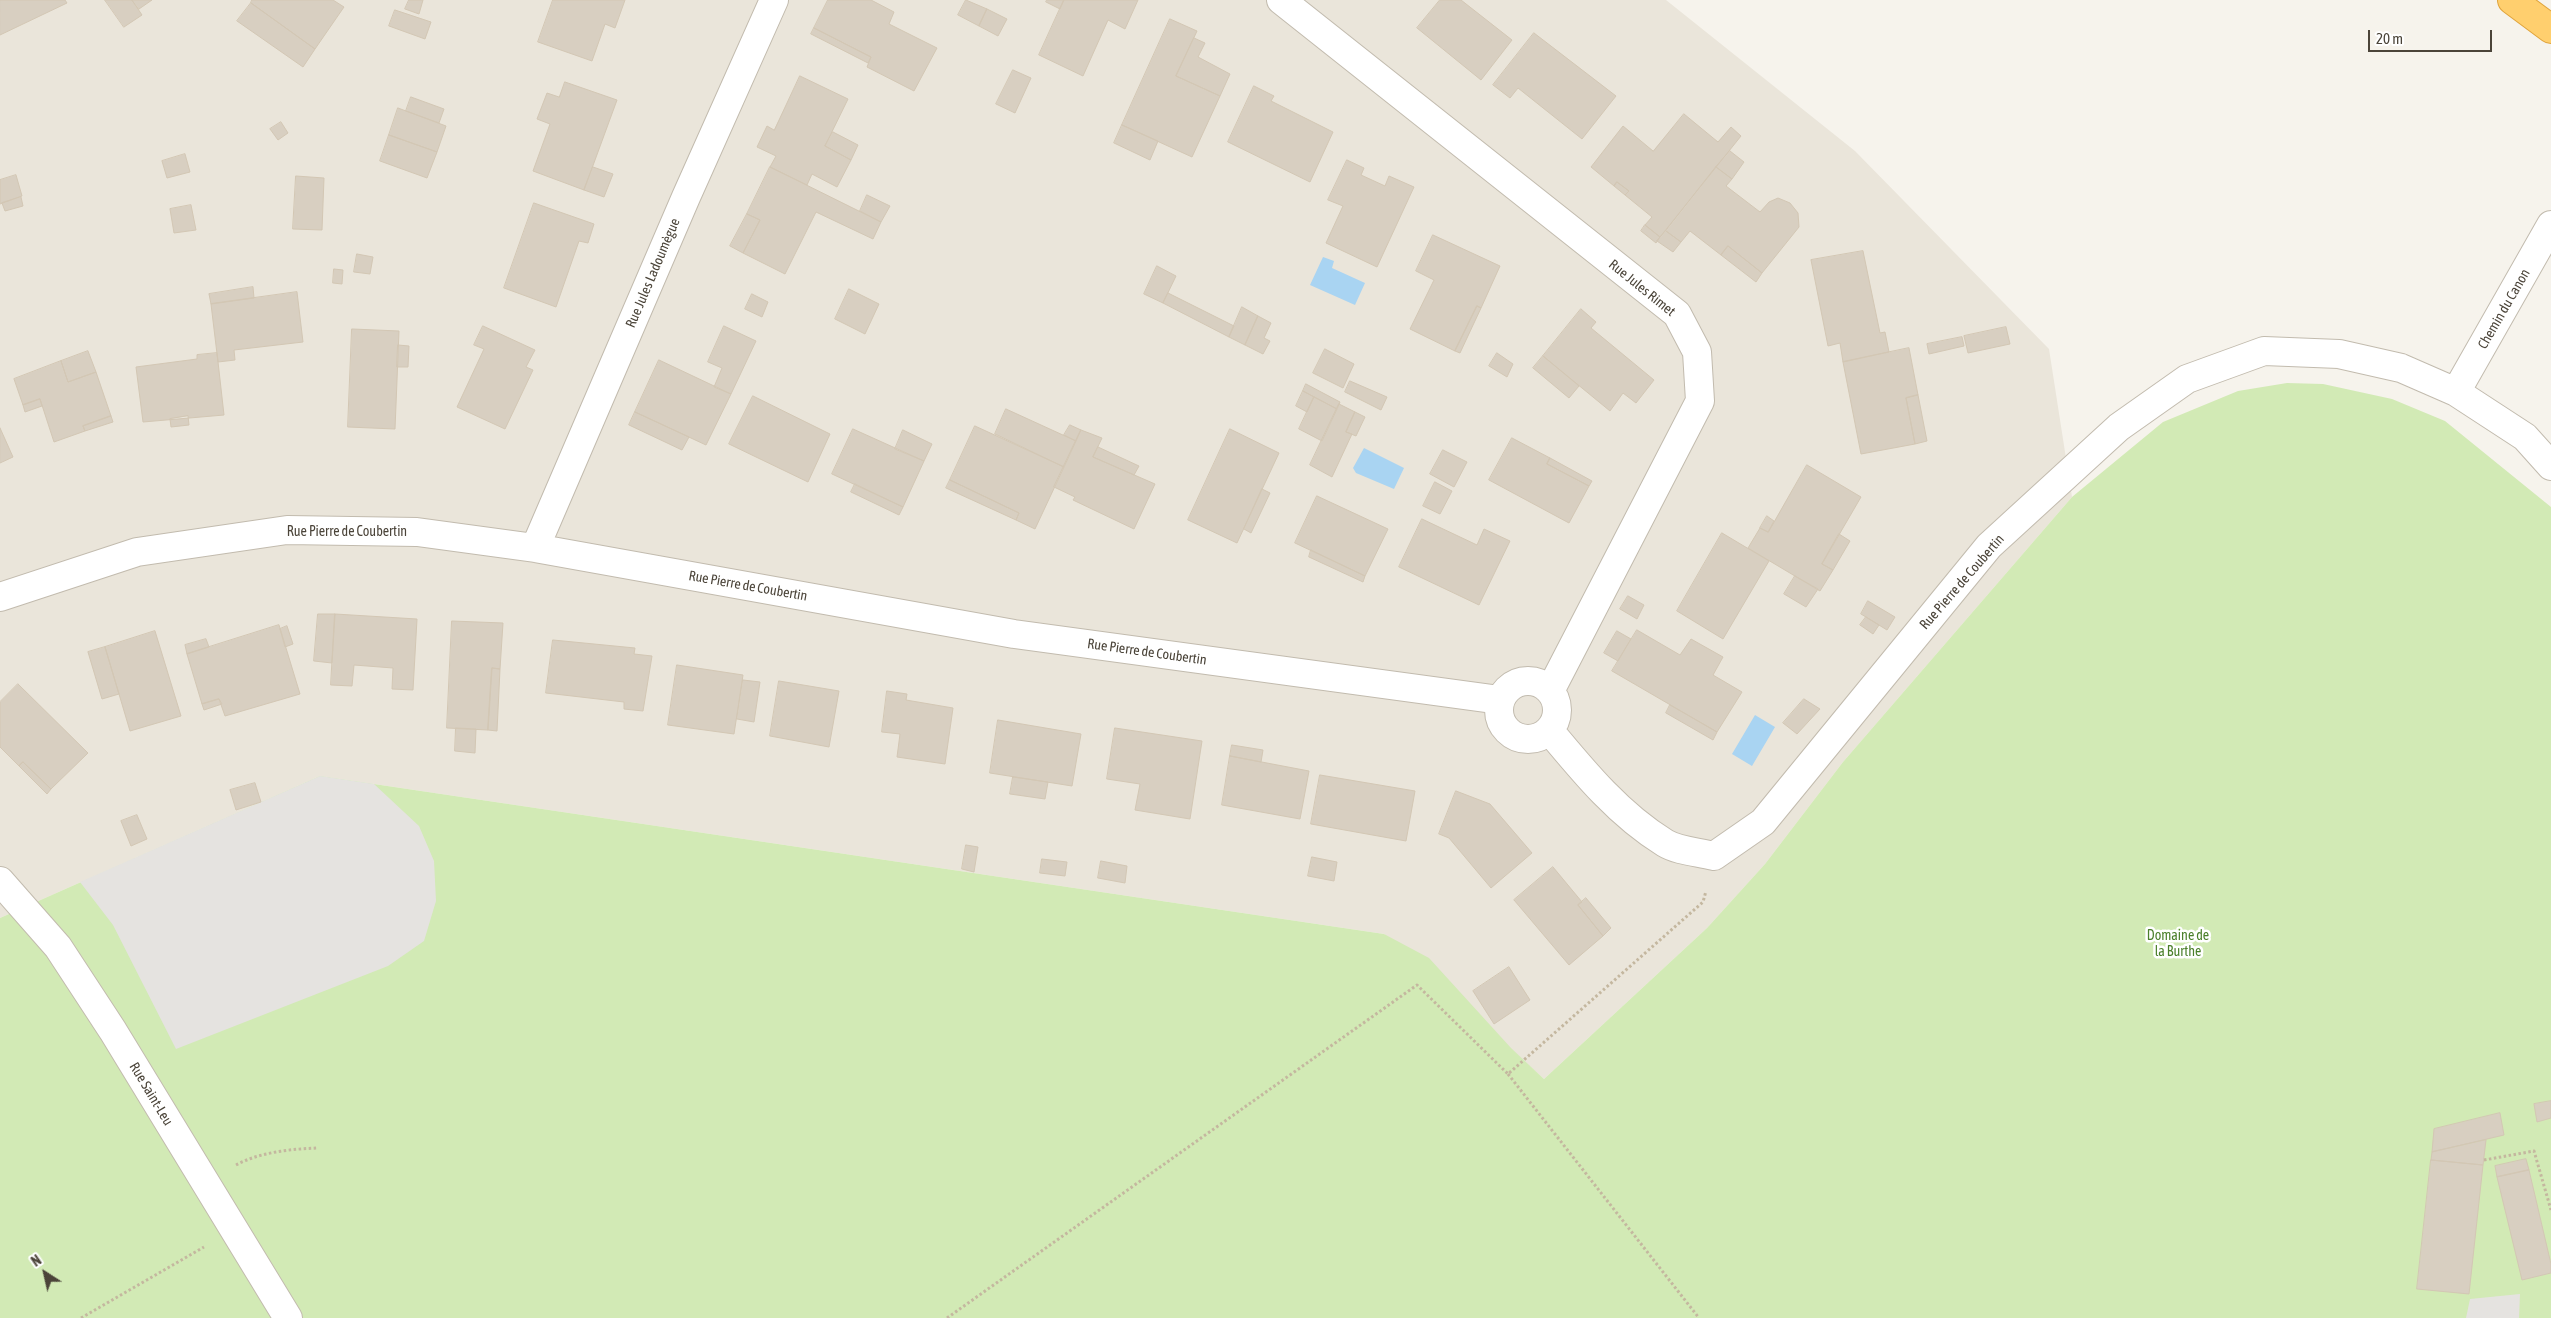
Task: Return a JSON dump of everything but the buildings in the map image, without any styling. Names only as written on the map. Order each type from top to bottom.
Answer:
[{"type":"highway","points":[[2512,0],[2551,29]]},
{"type":"street","name":"Rue Jules Ladoumègue","points":[[535,548],[682,205],[774,0]]},
{"type":"street","name":"Rue Jules Rimet","points":[[1281,0],[1677,314],[1697,352],[1700,402],[1550,691]]},
{"type":"street","name":"Chemin du Canon","points":[[2456,392],[2551,225]]},
{"type":"street","name":"Rue Pierre de Coubertin","points":[[1714,856],[1764,822],[1989,546],[2118,427],[2187,379],[2264,351],[2339,354],[2401,368],[2456,392],[2524,437],[2551,466]]},
{"type":"street","name":"Rue Pierre de Coubertin","points":[[0,597],[137,552],[287,530],[417,532],[535,548],[1014,634],[1500,700]]},
{"type":"street","points":[[1523,681],[1538,683],[1550,691],[1554,696],[1557,710],[1556,718],[1549,730],[1532,739],[1512,735],[1500,720],[1500,700],[1505,691],[1523,681]]},
{"type":"street","points":[[1549,730],[1615,804],[1666,844],[1714,856]]},
{"type":"street","name":"Rue Saint-Leu","points":[[0,881],[58,947],[113,1031],[288,1318]]},
{"type":"path","points":[[1508,1074],[1703,902],[1714,856]]},
{"type":"path","points":[[947,1318],[1417,985],[1508,1074],[1699,1318]]},
{"type":"path","points":[[204,1181],[248,1158],[299,1148],[318,1148]]},
{"type":"path","points":[[2484,1160],[2534,1151],[2551,1210]]},
{"type":"path","points":[[81,1318],[234,1230]]},
{"type":"shaded area","points":[[0,0],[1666,0],[1855,151],[2049,349],[2072,497],[1843,762],[1765,864],[1707,928],[1544,1079],[1384,934],[320,776],[0,918]]},
{"type":"shaded area","points":[[320,776],[374,784],[419,826],[434,861],[436,901],[424,941],[388,966],[176,1049],[113,925],[80,882]]},
{"type":"shaded area","points":[[2520,1294],[2519,1318],[2466,1318],[2470,1299]]},
{"type":"green space","name":"Domaine de la Burthe","points":[[2287,383],[2323,384],[2392,399],[2445,421],[2551,507],[2551,1318],[0,1318],[0,918],[320,776],[1384,934],[1429,958],[1511,1048],[1544,1079],[1707,928],[1765,864],[1843,762],[2072,497],[2163,422],[2238,391]]},
{"type":"water","points":[[1323,257],[1334,261],[1332,268],[1365,283],[1355,305],[1310,285]]},
{"type":"water","points":[[1364,448],[1404,468],[1394,489],[1356,473],[1353,468]]},
{"type":"water","points":[[1755,715],[1775,727],[1752,766],[1732,754]]}]
